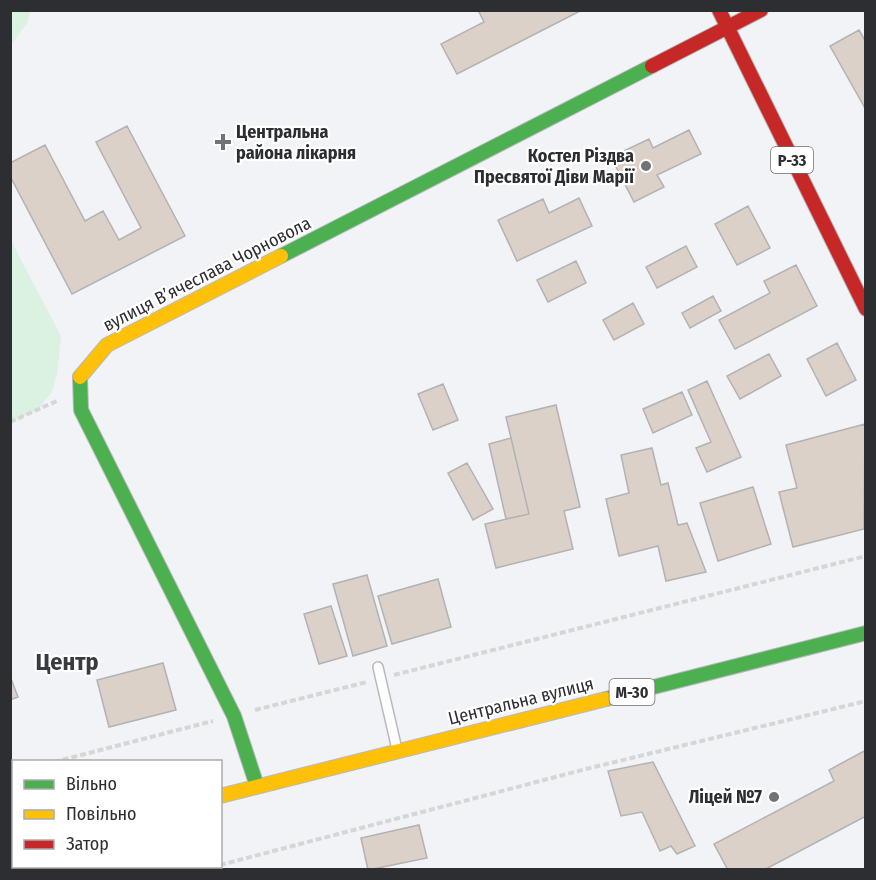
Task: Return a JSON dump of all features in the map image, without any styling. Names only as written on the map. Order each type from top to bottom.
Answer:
[{"type":"main road","name":"Р-33","points":[[719,10],[866,309]]},
{"type":"main road","name":"вулиця Вʼячеслава Чорновола","points":[[80,389],[80,376],[107,345],[761,10]]},
{"type":"main road","points":[[80,389],[81,410],[234,716],[257,786]]},
{"type":"main road","name":"Центральна вулиця","points":[[222,795],[866,633]]},
{"type":"lane","points":[[378,667],[398,751]]},
{"type":"path","points":[[10,422],[80,389]]},
{"type":"path","points":[[62,760],[866,556]]},
{"type":"path","points":[[222,864],[586,769],[866,701]]},
{"type":"green space","points":[[11,10],[31,11],[27,23],[11,45]]},
{"type":"green space","points":[[10,239],[61,336],[57,375],[52,391],[39,409],[11,422]]},
{"type":"building","points":[[478,10],[582,10],[457,74],[441,44],[484,22]]},
{"type":"building","points":[[859,30],[866,42],[866,110],[830,46]]},
{"type":"building","points":[[127,126],[185,236],[72,294],[10,176],[10,163],[45,145],[85,221],[103,211],[119,240],[141,228],[96,142]]},
{"type":"building","name":"Костел Різдва Пресвятої Діви Марії","points":[[689,130],[701,154],[657,175],[664,187],[634,202],[611,157],[649,139],[653,148]]},
{"type":"building","points":[[579,198],[592,226],[517,261],[498,220],[543,199],[549,213]]},
{"type":"building","points":[[748,206],[770,248],[737,265],[715,224]]},
{"type":"building","points":[[686,246],[697,267],[657,288],[646,267]]},
{"type":"building","points":[[576,261],[586,283],[548,302],[537,280]]},
{"type":"building","points":[[796,265],[817,306],[735,349],[719,320],[770,293],[764,281]]},
{"type":"building","points":[[713,296],[721,311],[690,328],[682,313]]},
{"type":"building","points":[[633,303],[644,324],[614,340],[603,320]]},
{"type":"building","points":[[837,343],[856,380],[826,396],[807,359]]},
{"type":"building","points":[[769,354],[781,376],[740,399],[727,376]]},
{"type":"building","points":[[707,381],[741,457],[707,472],[696,448],[711,442],[688,390]]},
{"type":"building","points":[[443,384],[458,420],[433,430],[418,394]]},
{"type":"building","points":[[682,392],[692,415],[653,433],[643,409]]},
{"type":"building","points":[[556,405],[580,507],[564,511],[573,549],[496,568],[485,524],[529,514],[506,417]]},
{"type":"building","points":[[865,424],[864,529],[793,547],[779,492],[797,488],[786,445]]},
{"type":"building","points":[[511,438],[529,514],[506,519],[489,444]]},
{"type":"building","points":[[652,448],[661,485],[668,483],[678,525],[687,523],[706,572],[666,581],[658,546],[619,556],[606,499],[629,493],[621,455]]},
{"type":"building","points":[[467,463],[493,509],[473,520],[448,473]]},
{"type":"building","points":[[753,487],[771,544],[718,561],[700,503]]},
{"type":"building","points":[[367,575],[387,646],[353,656],[333,584]]},
{"type":"building","points":[[438,579],[451,627],[392,644],[378,596]]},
{"type":"building","points":[[331,606],[347,656],[319,664],[304,614]]},
{"type":"building","points":[[163,663],[176,710],[109,727],[97,680]]},
{"type":"building","points":[[10,676],[18,697],[10,700]]},
{"type":"building","points":[[866,750],[866,816],[764,870],[728,870],[714,844],[834,781],[829,770]]},
{"type":"building","points":[[653,762],[695,846],[677,854],[671,846],[660,851],[642,812],[621,816],[608,771]]},
{"type":"building","points":[[419,825],[427,858],[368,870],[361,838]]},
{"type":"traffic: fast","points":[[281,256],[652,66]]},
{"type":"traffic: fast","points":[[80,377],[81,410],[234,716],[257,786]]},
{"type":"traffic: fast","points":[[606,699],[866,633]]},
{"type":"traffic: slow","points":[[80,377],[107,345],[281,256]]},
{"type":"traffic: slow","points":[[222,795],[606,699]]},
{"type":"traffic: jam","points":[[719,10],[866,309]]},
{"type":"traffic: jam","points":[[652,66],[761,10]]},
{"type":"place","name":"Центральна района лікарня","points":[[223,142]]},
{"type":"place","name":"Костел Різдва Пресвятої Діви Марії","points":[[646,166]]},
{"type":"place","name":"Ліцей №7","points":[[774,797]]},
{"type":"district","name":"Центр","points":[[67,662]]}]
